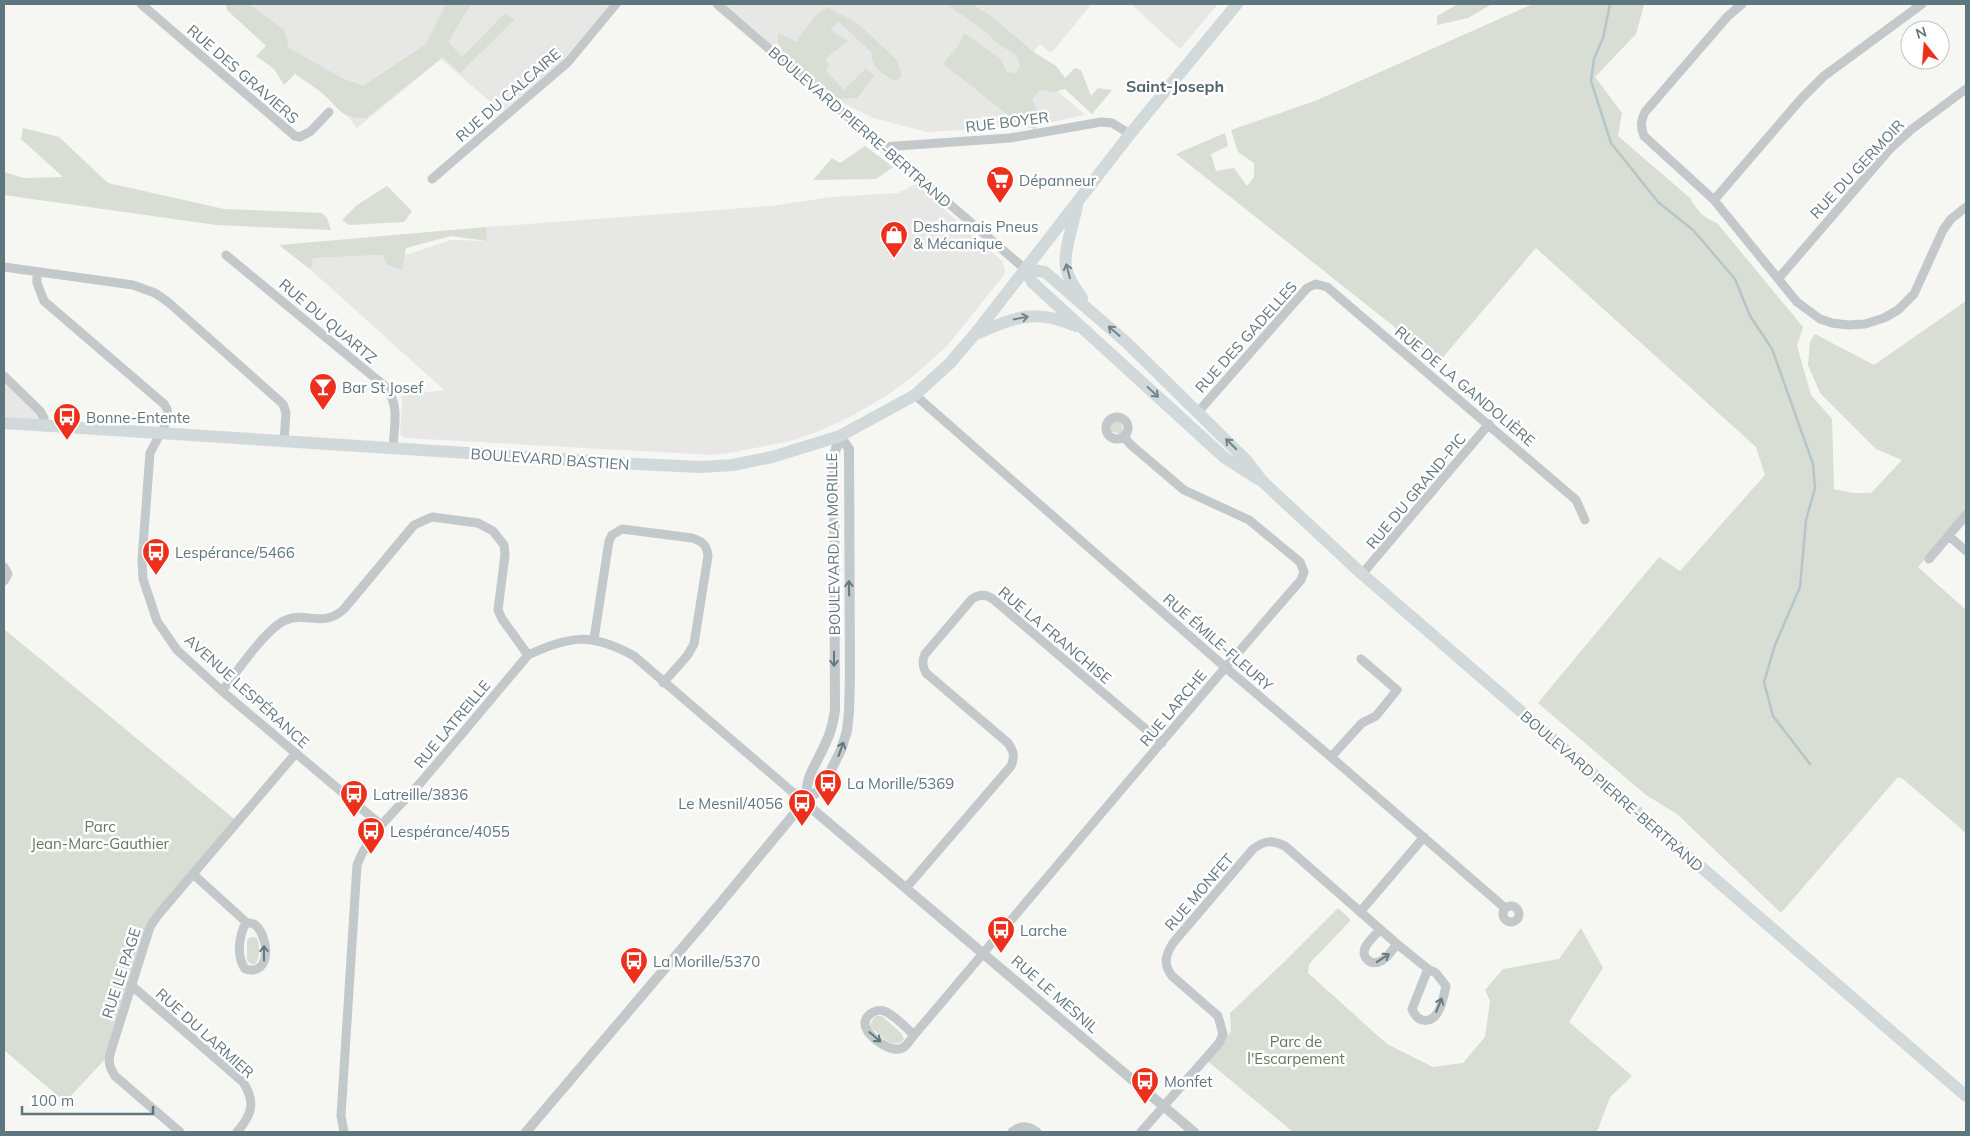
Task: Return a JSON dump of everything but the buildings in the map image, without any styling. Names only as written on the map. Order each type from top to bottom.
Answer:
[{"type":"main road","name":"BOULEVARD BASTIEN","points":[[4,423],[700,467],[733,465],[772,457],[840,436],[916,394],[950,363],[975,334],[1130,134],[1237,4]]},
{"type":"main road","points":[[1078,201],[1066,266],[1073,285],[1092,313]]},
{"type":"main road","name":"BOULEVARD PIERRE-BERTRAND","points":[[1025,269],[1045,272],[1126,342],[1246,460],[1262,481],[1362,574],[1966,1096]]},
{"type":"main road","name":"BOULEVARD PIERRE-BERTRAND","points":[[1025,269],[1032,282],[1225,458],[1262,481]]},
{"type":"main road","points":[[975,334],[1006,321],[1032,316],[1058,318],[1088,332]]},
{"type":"street","name":"RUE DES GRAVIERS","points":[[140,4],[295,136],[300,137],[311,131],[329,112]]},
{"type":"street","name":"RUE DU CALCAIRE","points":[[432,179],[568,62],[616,4]]},
{"type":"street","name":"BOULEVARD PIERRE-BERTRAND","points":[[717,4],[1025,269]]},
{"type":"street","points":[[1742,4],[1727,17],[1645,112],[1641,121],[1641,128],[1644,136],[1714,200],[1796,302],[1820,319],[1848,325],[1865,324],[1884,318],[1898,310],[1914,294],[1943,230],[1951,219],[1966,207]]},
{"type":"street","points":[[1714,200],[1801,99],[1824,76],[1922,4]]},
{"type":"street","name":"RUE DU GERMOIR","points":[[1778,279],[1889,150],[1912,129],[1966,89]]},
{"type":"street","name":"RUE BOYER","points":[[883,147],[1010,138],[1101,122],[1112,123],[1130,134]]},
{"type":"street","name":"RUE DU QUARTZ","points":[[226,255],[386,387],[392,395],[396,407],[393,448]]},
{"type":"street","points":[[4,267],[133,284],[155,293],[168,302],[283,404],[286,413],[284,440]]},
{"type":"street","name":"AVENUE LESPÉRANCE","points":[[37,272],[36,284],[44,301],[164,404],[167,409],[168,419],[150,453],[142,560],[143,579],[157,621],[177,650],[222,691],[381,824]]},
{"type":"street","name":"RUE DES GADELLES","points":[[1198,412],[1307,288],[1316,284]]},
{"type":"street","name":"RUE DE LA GANDOLIÈRE","points":[[1316,284],[1327,287],[1576,500],[1585,520]]},
{"type":"street","points":[[4,376],[40,411],[44,418],[43,425]]},
{"type":"street","name":"RUE ÉMILE-FLEURY","points":[[916,394],[1225,667],[1505,908]]},
{"type":"street","name":"RUE DU GRAND-PIC","points":[[1362,574],[1489,424]]},
{"type":"street","name":"BOULEVARD LA MORILLE","points":[[804,802],[809,777],[828,742],[833,726],[834,455],[840,436]]},
{"type":"street","name":"BOULEVARD LA MORILLE","points":[[526,1132],[804,802],[822,788],[841,750],[849,712],[849,449],[840,436]]},
{"type":"street","name":"RUE LARCHE","points":[[914,1035],[889,1013],[882,1010],[868,1015],[865,1023],[866,1029],[888,1048],[896,1050],[904,1047],[1225,667],[1302,580],[1304,572],[1300,562],[1249,520],[1184,490],[1124,437]]},
{"type":"street","points":[[1929,558],[1966,515]]},
{"type":"street","points":[[222,691],[275,626],[287,619],[327,620],[336,616],[344,609],[414,525],[432,518],[483,524],[500,539],[504,545],[505,555],[498,610],[502,619],[528,655]]},
{"type":"street","points":[[594,639],[609,542],[612,535],[622,529],[692,538],[700,541],[705,545],[708,556],[694,644],[687,656],[663,683]]},
{"type":"street","points":[[1949,536],[1966,551]]},
{"type":"street","name":"RUE LA FRANCHISE","points":[[906,888],[1011,766],[1014,757],[1014,750],[1008,743],[926,673],[923,667],[925,654],[972,599],[978,595],[984,595],[993,600],[1162,743]]},
{"type":"street","name":"RUE LATREILLE","points":[[344,1132],[341,1116],[357,865],[369,840],[381,824],[421,783],[528,655],[551,644],[570,640],[594,639],[634,656],[663,683],[804,802]]},
{"type":"street","points":[[1331,757],[1362,722],[1376,716],[1397,690],[1361,659]]},
{"type":"street","name":"RUE LE PAGE","points":[[180,1132],[115,1076],[111,1069],[110,1054],[131,985],[150,927],[158,915],[296,753]]},
{"type":"street","name":"RUE LE MESNIL","points":[[804,802],[1194,1132]]},
{"type":"street","points":[[1424,837],[1360,912],[1428,969],[1436,973],[1446,986],[1439,1010],[1426,1021],[1420,1020],[1415,1016],[1412,1009],[1428,969]]},
{"type":"street","name":"RUE MONFET","points":[[1141,1132],[1219,1043],[1223,1034],[1218,1016],[1172,976],[1166,968],[1165,960],[1167,953],[1172,943],[1254,849],[1263,842],[1270,841],[1285,846],[1360,912]]},
{"type":"street","points":[[193,874],[246,922],[254,924],[264,940],[264,962],[260,969],[252,971],[245,969],[240,962],[240,933],[246,922]]},
{"type":"street","points":[[1380,930],[1366,945],[1365,958],[1369,962],[1382,961],[1397,944]]},
{"type":"street","name":"RUE DU LARMIER","points":[[131,985],[243,1082],[248,1090],[251,1112],[247,1121],[238,1132]]},
{"type":"street","points":[[1012,1132],[1018,1128],[1028,1127],[1037,1132]]},
{"type":"shaded area","points":[[229,4],[610,4],[564,59],[502,112],[441,59],[357,128],[323,85]]},
{"type":"shaded area","points":[[723,4],[1092,4],[1051,53],[1040,44],[1024,62],[1085,115],[1034,126],[927,132],[873,118],[837,100]]},
{"type":"shaded area","points":[[1131,4],[1218,4],[1180,49]]},
{"type":"shaded area","points":[[916,184],[1002,261],[1005,269],[1004,275],[948,345],[917,373],[889,394],[854,415],[819,431],[791,441],[735,452],[713,455],[405,438],[400,434],[402,400],[400,396],[444,390],[311,270],[313,258],[409,254],[451,240],[486,241],[486,227],[771,206],[831,197],[898,193]]},
{"type":"shaded area","points":[[4,376],[35,405],[43,425],[4,423]]},
{"type":"green space","points":[[226,4],[249,4],[284,30],[289,48],[342,78],[363,86],[426,44],[446,4],[471,4],[448,42],[462,57],[504,14],[515,19],[460,73],[443,57],[366,118],[357,118],[346,115],[321,92],[295,74],[284,85],[274,69],[256,56],[266,46],[227,10]]},
{"type":"green space","points":[[946,4],[972,4],[994,18],[1032,51],[1056,66],[1065,78],[1075,68],[1081,70],[1091,96],[1098,88],[1112,90],[1092,114],[1065,89],[1054,92],[1040,90],[1032,100],[1041,117],[1036,129],[1022,126],[943,64],[959,45],[964,33],[1001,59],[1007,72],[1015,74],[1020,66],[1016,55]]},
{"type":"green space","points":[[1458,4],[1492,4],[1468,18],[1437,25],[1437,16]]},
{"type":"green space","points":[[1533,4],[1644,5],[1636,34],[1595,77],[1622,113],[1618,136],[1690,198],[1704,216],[1717,223],[1803,327],[1797,346],[1811,395],[1832,419],[1834,489],[1852,493],[1871,493],[1902,460],[1876,449],[1820,393],[1808,365],[1810,342],[1815,334],[1874,365],[1966,301],[1966,514],[1918,567],[1909,559],[1966,610],[1966,833],[1903,779],[1898,777],[1781,913],[1677,814],[1646,795],[1538,703],[1659,557],[1680,571],[1765,475],[1756,447],[1536,248],[1439,362],[1176,154],[1225,133],[1228,146],[1211,154],[1216,171],[1234,168],[1247,186],[1254,177],[1254,163],[1238,152],[1231,130],[1315,101]]},
{"type":"green space","points":[[827,7],[857,23],[896,59],[902,75],[896,81],[879,70],[873,63],[872,53],[839,22],[830,30],[848,41],[825,59],[829,64],[826,71],[844,90],[866,68],[874,76],[857,98],[838,99],[810,80],[784,55],[778,41],[778,33],[796,42],[815,16]]},
{"type":"green space","points":[[23,128],[59,137],[108,183],[224,209],[322,213],[327,218],[331,230],[216,225],[4,195],[4,172],[24,178],[63,177],[21,139]]},
{"type":"green space","points":[[865,146],[893,167],[876,179],[813,180],[832,158],[840,163]]},
{"type":"green space","points":[[387,186],[412,211],[404,222],[349,225],[342,220],[357,205]]},
{"type":"green space","points":[[486,227],[487,241],[451,236],[406,248],[402,270],[388,265],[382,255],[313,258],[311,270],[279,245]]},
{"type":"green space","points":[[1115,420],[1121,423],[1124,434],[1111,431],[1110,424]]},
{"type":"green space","name":"Parc Jean-Marc-Gauthier","points":[[4,629],[238,822],[158,915],[110,1054],[65,1102],[4,1050]]},
{"type":"green space","name":"Parc de l'Escarpement","points":[[1338,908],[1351,920],[1309,964],[1308,973],[1387,1044],[1433,1067],[1463,1063],[1485,1037],[1490,1001],[1485,990],[1503,969],[1559,959],[1581,928],[1603,968],[1569,1022],[1632,1076],[1610,1097],[1597,1132],[1293,1132],[1205,1059],[1231,1032],[1230,1013]]},
{"type":"green space","points":[[251,937],[257,938],[259,944],[259,955],[255,964],[251,964],[247,960],[247,940]]},
{"type":"green space","points":[[876,1016],[882,1016],[901,1033],[904,1039],[896,1044],[882,1037],[870,1027],[871,1022]]},
{"type":"waterway","points":[[1610,4],[1603,38],[1594,59],[1591,81],[1611,143],[1658,202],[1693,230],[1735,279],[1750,316],[1772,349],[1813,464],[1815,488],[1806,520],[1800,587],[1775,645],[1764,682],[1773,716],[1810,764]]},
{"type":"place","name":"Dépanneur","points":[[1000,204]]},
{"type":"place","name":"Desharnais Pneus & Mécanique","points":[[894,259]]},
{"type":"place","name":"Bar St Josef","points":[[323,411]]},
{"type":"place","name":"Bonne-Entente","points":[[67,441]]},
{"type":"place","name":"Lespérance/5466","points":[[156,576]]},
{"type":"place","name":"La Morille/5369","points":[[828,807]]},
{"type":"place","name":"Latreille/3836","points":[[354,818]]},
{"type":"place","name":"Le Mesnil/4056","points":[[802,827]]},
{"type":"place","name":"Lespérance/4055","points":[[371,855]]},
{"type":"place","name":"Larche","points":[[1001,954]]},
{"type":"place","name":"La Morille/5370","points":[[634,985]]},
{"type":"place","name":"Monfet","points":[[1145,1105]]},
{"type":"district","name":"Saint-Joseph","points":[[1175,86]]}]
